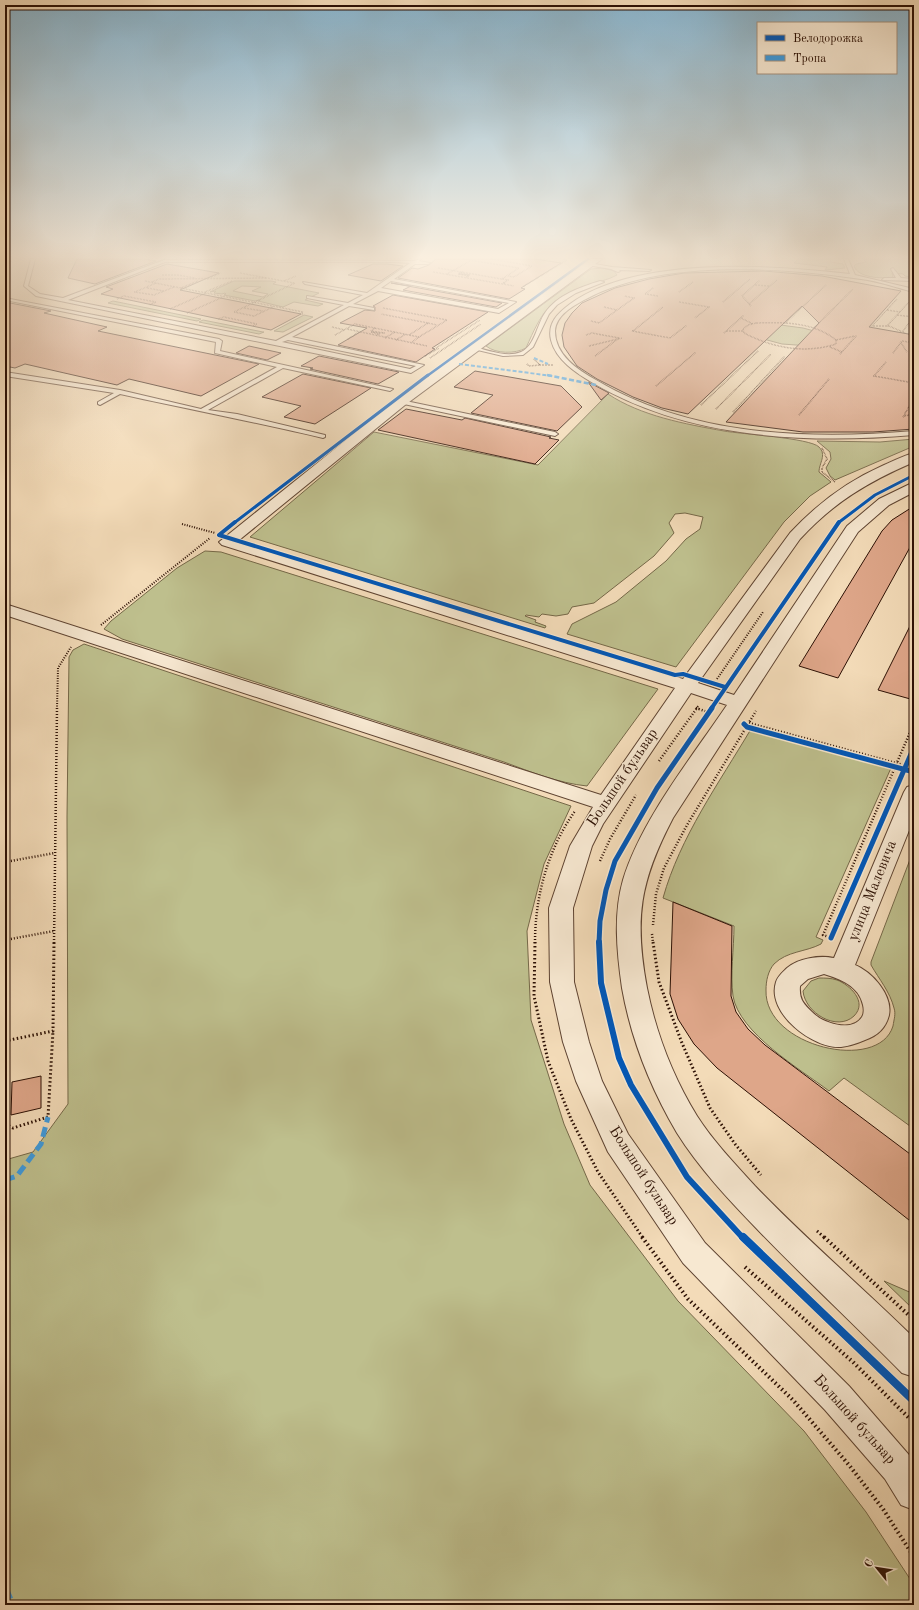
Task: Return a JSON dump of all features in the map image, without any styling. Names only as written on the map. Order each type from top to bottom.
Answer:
[{"type":"street","points":[[492,334],[400,402],[227,535],[227,542],[690,697],[733,706]]},
{"type":"street","name":"Большой бульвар","points":[[914,457],[858,482],[834,497],[810,519],[795,536],[690,697],[604,803],[581,846],[561,908],[562,982],[576,1042],[589,1081],[618,1143],[694,1253],[837,1398],[897,1467],[914,1492]]},
{"type":"street","points":[[914,486],[884,502],[852,529],[733,706],[663,817],[649,844],[637,873],[630,905],[629,943],[635,994],[651,1053],[682,1116],[705,1151],[788,1240],[865,1311],[914,1361]]},
{"type":"street","points":[[5,609],[604,803]]},
{"type":"street","name":"улица Малевича","points":[[841,969],[914,792]]},
{"type":"lane","points":[[184,334],[219,341],[217,352],[390,389]]},
{"type":"lane","points":[[233,334],[411,370],[420,365]]},
{"type":"lane","points":[[277,343],[295,334]]},
{"type":"lane","points":[[472,348],[509,354],[521,354],[530,349],[536,334]]},
{"type":"lane","points":[[554,334],[557,348],[568,364],[596,384],[622,397],[664,413],[740,429],[786,435],[837,437],[914,434]]},
{"type":"lane","points":[[288,338],[420,365]]},
{"type":"lane","points":[[202,411],[282,366]]},
{"type":"lane","points":[[5,374],[120,392],[202,411],[237,416],[323,436]]},
{"type":"lane","points":[[100,403],[120,392]]},
{"type":"lane","points":[[400,402],[555,434]]},
{"type":"path","points":[[319,344],[337,334]]},
{"type":"path","points":[[367,334],[427,346]]},
{"type":"path","points":[[375,336],[379,334]]},
{"type":"path","points":[[385,338],[391,334]]},
{"type":"path","points":[[396,340],[406,334]]},
{"type":"path","points":[[422,345],[411,342],[424,334]]},
{"type":"path","points":[[423,358],[458,334]]},
{"type":"path","points":[[420,365],[465,334]]},
{"type":"path","points":[[598,334],[622,338]]},
{"type":"path","points":[[649,334],[670,338],[675,334]]},
{"type":"path","points":[[747,334],[752,338],[780,346],[811,349],[829,347],[836,344],[836,340]]},
{"type":"path","points":[[830,334],[836,340]]},
{"type":"path","points":[[409,335],[420,337]]},
{"type":"path","points":[[829,347],[841,353],[857,336],[836,340]]},
{"type":"path","points":[[589,346],[619,338]]},
{"type":"path","points":[[595,356],[619,338]]},
{"type":"path","points":[[902,342],[914,343]]},
{"type":"path","points":[[902,342],[907,352]]},
{"type":"path","points":[[893,354],[902,342]]},
{"type":"path","points":[[436,348],[443,349]]},
{"type":"path","points":[[701,405],[758,351]]},
{"type":"path","points":[[656,386],[696,352]]},
{"type":"path","points":[[716,409],[771,354]]},
{"type":"path","points":[[733,412],[785,356]]},
{"type":"path","points":[[535,359],[540,365]]},
{"type":"path","points":[[524,360],[529,366],[545,364]]},
{"type":"path","points":[[886,362],[874,376],[914,383]]},
{"type":"path","points":[[799,415],[829,379]]},
{"type":"path","points":[[914,397],[903,416],[914,414]]},
{"type":"path","points":[[821,446],[827,459],[822,468],[822,472],[836,482]]},
{"type":"path","points":[[182,524],[216,533]]},
{"type":"path","points":[[96,629],[202,545]]},
{"type":"path","points":[[733,706],[767,606]]},
{"type":"path","points":[[5,1124],[13,1128],[48,1117],[53,1031],[58,668],[74,644]]},
{"type":"path","points":[[690,697],[708,712],[714,714]]},
{"type":"path","points":[[704,718],[708,712],[733,706]]},
{"type":"path","points":[[733,706],[747,727],[895,765],[914,772]]},
{"type":"path","points":[[823,935],[914,723]]},
{"type":"path","points":[[905,768],[908,760]]},
{"type":"path","points":[[905,768],[914,768]]},
{"type":"path","points":[[535,925],[538,903],[549,860],[566,824]]},
{"type":"path","points":[[686,825],[664,868],[656,894],[652,931],[659,982],[682,1043],[710,1108],[735,1144],[764,1178]]},
{"type":"path","points":[[5,862],[55,853]]},
{"type":"path","points":[[5,940],[54,931]]},
{"type":"path","points":[[831,938],[834,931]]},
{"type":"path","points":[[5,1041],[53,1031]]},
{"type":"path","points":[[812,1226],[914,1320]]},
{"type":"green space","points":[[502,334],[533,334],[526,348],[522,350],[500,352],[486,346]]},
{"type":"green space","points":[[760,334],[817,334],[810,346],[782,344],[756,337]]},
{"type":"green space","points":[[608,394],[621,402],[649,414],[679,422],[724,431],[803,441],[813,444],[819,447],[823,456],[819,472],[831,482],[810,496],[784,522],[676,667],[567,634],[572,624],[616,602],[666,561],[686,539],[700,529],[703,517],[685,513],[675,514],[669,523],[674,533],[654,556],[594,603],[572,607],[568,614],[556,616],[542,614],[539,617],[525,616],[546,626],[545,628],[250,537],[374,432],[538,465]]},
{"type":"green space","points":[[914,439],[914,446],[835,480],[830,476],[826,468],[831,459],[830,452],[817,441],[880,442]]},
{"type":"green space","points":[[205,551],[221,552],[658,689],[587,786],[576,785],[545,777],[504,762],[122,639],[104,629],[111,621],[177,568]]},
{"type":"green space","points":[[84,644],[571,806],[544,864],[527,931],[531,1020],[564,1124],[590,1185],[678,1301],[804,1431],[866,1512],[914,1585],[914,1605],[5,1605],[5,1160],[33,1152],[68,1104],[67,817],[69,657],[73,650]]},
{"type":"green space","points":[[751,729],[891,768],[816,937],[823,940],[821,944],[791,954],[774,964],[768,976],[766,990],[770,1010],[783,1026],[802,1039],[824,1047],[846,1050],[867,1048],[883,1040],[893,1026],[895,1010],[890,996],[871,965],[871,962],[914,849],[914,1129],[844,1078],[829,1091],[787,1061],[758,1037],[746,1023],[738,1010],[733,996],[732,970],[734,926],[663,898],[679,853],[701,811]]},
{"type":"green space","points":[[819,978],[830,978],[837,980],[852,990],[856,995],[859,1005],[858,1011],[854,1016],[839,1022],[831,1021],[823,1018],[809,1006],[803,991],[811,981]]},
{"type":"green space","points":[[884,1281],[914,1294],[914,1310]]},
{"type":"building","points":[[5,334],[113,334],[259,364],[201,396],[129,379],[117,385],[25,364],[15,368],[5,366]]},
{"type":"building","points":[[357,334],[454,334],[432,348],[435,349],[416,362],[338,345]]},
{"type":"building","points":[[772,334],[688,414],[662,408],[633,397],[597,379],[577,366],[564,347],[562,335]]},
{"type":"building","points":[[809,334],[914,335],[914,429],[873,432],[803,432],[726,422]]},
{"type":"building","points":[[249,346],[281,353],[267,360],[236,353]]},
{"type":"building","points":[[319,356],[399,372],[378,384],[301,366]]},
{"type":"building","points":[[475,371],[561,386],[582,407],[557,431],[471,413],[493,395],[454,387]]},
{"type":"building","points":[[303,374],[371,388],[315,424],[284,417],[301,406],[262,397]]},
{"type":"building","points":[[588,382],[592,384],[609,393],[601,400]]},
{"type":"building","points":[[406,409],[462,420],[465,418],[559,440],[535,464],[378,430]]},
{"type":"building","points":[[914,506],[914,540],[838,678],[799,666],[882,531],[892,520]]},
{"type":"building","points":[[914,618],[914,700],[878,690]]},
{"type":"building","points":[[673,902],[732,926],[731,996],[736,1012],[748,1029],[765,1045],[914,1157],[914,1224],[717,1068],[694,1044],[678,1019],[670,994]]},
{"type":"building","points":[[41,1076],[41,1108],[11,1115],[12,1082]]},
{"type":"marked path","points":[[534,358],[548,364]]},
{"type":"marked path","points":[[459,364],[552,376],[596,385]]},
{"type":"marked path","points":[[5,1180],[17,1176],[41,1144],[48,1117]]},
{"type":"marked path","points":[[5,1587],[13,1605]]},
{"type":"cycle path","points":[[484,334],[401,395],[219,535],[675,675],[683,674],[725,687]]},
{"type":"cycle path","points":[[914,475],[875,495],[840,521],[657,788],[615,861],[606,890],[600,921],[599,953],[601,983],[619,1058],[631,1085],[645,1110],[687,1177],[748,1243],[914,1401]]},
{"type":"cycle path","points":[[744,724],[747,727],[914,772]]},
{"type":"cycle path","points":[[831,938],[914,747]]}]
